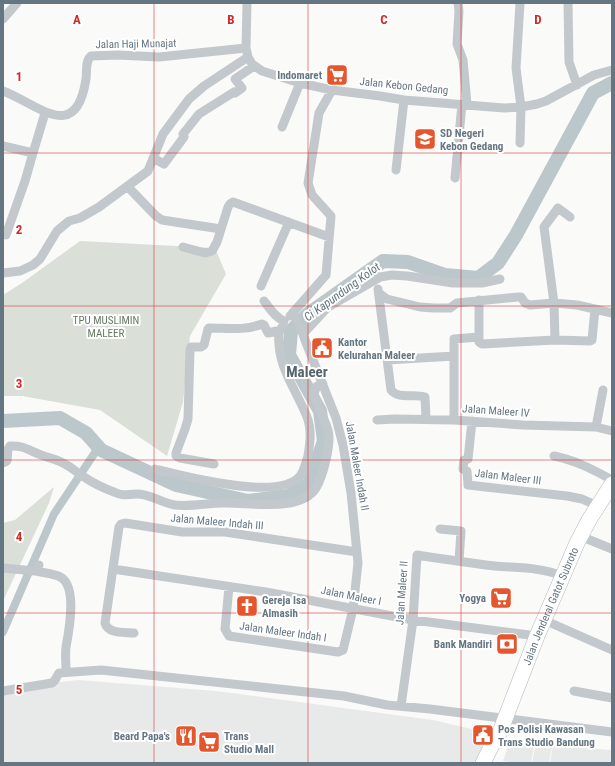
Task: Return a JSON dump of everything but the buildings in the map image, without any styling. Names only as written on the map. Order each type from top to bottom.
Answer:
[{"type":"main road","name":"Jalan Jenderal Gatot Subroto","points":[[493,763],[503,726],[537,636],[562,576],[594,504],[612,484]]},
{"type":"main road","name":"Jalan Jenderal Gatot Subroto","points":[[483,763],[503,726]]},
{"type":"street","points":[[3,19],[17,3]]},
{"type":"street","points":[[154,158],[164,164],[184,138],[183,134],[199,114],[242,88],[235,79],[254,66],[248,57],[246,48],[248,3]]},
{"type":"street","points":[[455,178],[464,104],[463,60],[457,44],[458,3]]},
{"type":"street","points":[[520,3],[516,68],[521,107],[520,143]]},
{"type":"street","points":[[568,3],[569,62],[579,85]]},
{"type":"street","name":"Jalan Haji Munajat","points":[[45,113],[64,116],[70,114],[80,103],[86,79],[88,61],[91,56],[118,55],[159,57],[246,48]]},
{"type":"street","points":[[3,274],[20,271],[33,265],[40,259],[57,231],[70,220],[80,218],[95,210],[148,171],[163,134],[189,99],[204,86],[248,57]]},
{"type":"street","name":"Jalan Kebon Gedang","points":[[254,66],[262,71],[300,83],[332,90],[404,100],[504,108],[521,107],[546,101],[579,85],[594,75],[612,70]]},
{"type":"street","points":[[282,127],[300,83]]},
{"type":"street","points":[[155,469],[219,484],[251,487],[287,485],[300,476],[307,459],[310,443],[310,428],[307,417],[281,359],[278,344],[279,332],[284,321],[293,314],[326,275],[331,215],[312,195],[308,183],[319,113],[332,90]]},
{"type":"street","points":[[3,92],[14,95],[45,113],[25,182],[6,235]]},
{"type":"street","points":[[396,170],[404,100]]},
{"type":"street","points":[[3,146],[33,153]]},
{"type":"street","points":[[128,187],[156,216],[162,220],[221,229]]},
{"type":"street","points":[[183,247],[205,253],[210,252],[217,242],[228,207],[233,202],[329,237]]},
{"type":"street","points":[[555,340],[554,303],[544,227],[558,208],[570,217]]},
{"type":"street","points":[[261,286],[289,222]]},
{"type":"street","points":[[301,330],[328,306],[380,277],[392,274],[453,283],[482,283],[500,280]]},
{"type":"street","points":[[377,279],[391,390],[399,396],[425,396],[426,419]]},
{"type":"street","points":[[379,293],[387,298],[420,307],[450,308],[457,303],[521,297],[526,304],[530,305],[554,303],[577,305],[612,313]]},
{"type":"street","points":[[479,300],[479,342],[482,344],[555,340],[589,341],[592,340],[595,309]]},
{"type":"street","points":[[264,301],[281,320],[284,321]]},
{"type":"street","name":"Jalan Maleer Indah II","points":[[293,314],[301,330],[336,418],[343,445],[351,493],[358,563],[353,609]]},
{"type":"street","points":[[214,464],[176,456],[188,419],[191,347],[201,347],[204,345],[209,328],[249,328],[262,324],[268,333],[279,332]]},
{"type":"street","points":[[454,420],[454,338],[479,337]]},
{"type":"street","points":[[387,360],[454,356]]},
{"type":"street","points":[[3,463],[7,462],[8,449],[10,446],[26,448],[63,462],[84,477],[123,495],[136,494],[147,496],[174,505],[197,506],[225,503],[288,504],[311,494],[316,488],[325,461],[329,444],[328,432],[314,392],[317,386],[323,384]]},
{"type":"street","points":[[596,427],[603,390]]},
{"type":"street","name":"Jalan Maleer IV","points":[[377,420],[454,420],[523,426],[596,427],[605,428],[612,431]]},
{"type":"street","name":"Jalan Maleer III","points":[[472,421],[468,458],[464,460],[463,469],[467,471],[468,485],[568,496],[582,499],[594,504]]},
{"type":"street","points":[[554,456],[576,462],[612,480]]},
{"type":"street","name":"Jalan Maleer Indah III","points":[[113,569],[118,527],[124,523],[181,532],[224,532],[357,552]]},
{"type":"street","points":[[440,529],[462,531],[459,561]]},
{"type":"street","points":[[580,536],[612,549]]},
{"type":"street","name":"Jalan Maleer II","points":[[401,706],[413,620],[417,555],[494,566],[542,570],[553,572],[562,576]]},
{"type":"street","points":[[3,568],[21,570],[36,569],[62,578],[68,591],[71,617],[66,656],[66,671]]},
{"type":"street","points":[[113,569],[105,625],[110,630],[134,633]]},
{"type":"street","name":"Jalan Maleer I","points":[[113,569],[266,592],[413,620],[537,636]]},
{"type":"street","name":"Jalan Maleer Indah I","points":[[228,587],[225,629],[231,637],[339,652],[343,648],[353,609]]},
{"type":"street","points":[[544,620],[612,650]]},
{"type":"street","points":[[3,691],[52,683],[58,674],[66,671],[95,670],[344,696],[503,726],[612,732]]},
{"type":"street","points":[[574,691],[612,698]]},
{"type":"shaded area","points":[[78,680],[216,691],[433,720],[489,733],[479,763],[3,763],[3,695],[36,685]]},
{"type":"shaded area","points":[[511,738],[535,741],[531,763],[503,761]]},
{"type":"shaded area","points":[[536,742],[553,742],[549,763],[532,763]]},
{"type":"shaded area","points":[[553,746],[612,750],[612,763],[550,763]]},
{"type":"green space","name":"TPU MUSLIMIN MALEER","points":[[80,241],[215,248],[226,274],[190,336],[183,402],[167,456],[100,410],[22,396],[3,396],[3,295]]},
{"type":"green space","points":[[54,487],[49,503],[3,601],[3,523],[15,520]]},
{"type":"waterway","name":"Ci Kapundung Kolot","points":[[3,421],[60,418],[86,433],[101,450],[176,485],[248,501],[288,496],[309,484],[324,441],[320,411],[289,355],[291,331],[308,314],[383,261],[408,262],[445,275],[478,278],[498,263],[516,235],[593,93],[612,83]]},
{"type":"waterway","points":[[3,632],[54,514],[98,448]]},
{"type":"place","name":"Indomaret","points":[[337,75]]},
{"type":"place","name":"SD Negeri Kebon Gedang","points":[[425,139]]},
{"type":"place","name":"Kantor Kelurahan Maleer","points":[[322,348]]},
{"type":"place","name":"Yogya","points":[[501,598]]},
{"type":"place","name":"Gereja Isa Almasih","points":[[247,606]]},
{"type":"place","name":"Bank Mandiri","points":[[507,644]]},
{"type":"place","name":"Pos Polisi Kawasan Trans Studio Bandung","points":[[483,735]]},
{"type":"place","name":"Beard Papa's","points":[[186,736]]},
{"type":"place","name":"Trans Studio Mall","points":[[209,742]]},
{"type":"district","name":"Maleer","points":[[307,372]]}]
